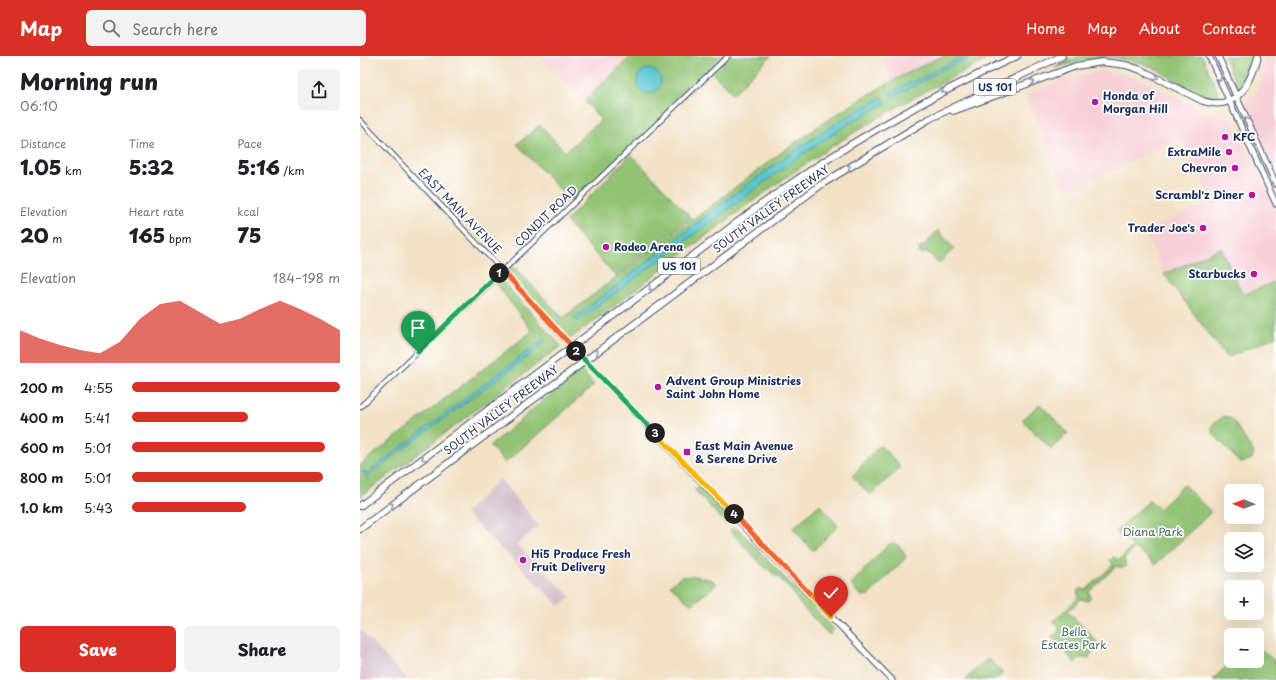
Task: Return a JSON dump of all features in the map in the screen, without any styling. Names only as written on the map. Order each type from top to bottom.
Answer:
[{"type":"highway","points":[[965,80],[1007,56]]},
{"type":"highway","name":"SOUTH VALLEY FREEWAY","points":[[360,506],[786,186],[879,127],[965,80],[1017,56]]},
{"type":"highway","name":"SOUTH VALLEY FREEWAY","points":[[360,529],[801,198],[864,157],[929,120],[985,91],[1062,56]]},
{"type":"highway","points":[[929,120],[1076,66],[1096,63],[1118,64],[1137,68],[1208,102],[1219,103],[1236,98],[1243,91],[1250,80],[1258,56]]},
{"type":"main road","points":[[1209,56],[1276,204]]},
{"type":"main road","points":[[1218,56],[1276,184]]},
{"type":"main road","name":"EAST MAIN AVENUE","points":[[644,422],[892,680]]},
{"type":"street","name":"CONDIT ROAD","points":[[360,407],[728,56]]},
{"type":"street","name":"EAST MAIN AVENUE","points":[[360,120],[502,270],[564,340],[644,422]]},
{"type":"shaded area","points":[[540,56],[631,56],[585,101]]},
{"type":"shaded area","points":[[881,56],[943,56],[892,81]]},
{"type":"shaded area","points":[[1266,56],[1276,56],[1276,172],[1244,99],[1257,93]]},
{"type":"shaded area","points":[[1107,71],[1128,75],[1144,81],[1209,115],[1227,114],[1276,206],[1276,281],[1243,295],[1221,248],[1164,274],[1144,232],[1212,201],[1182,138],[1067,191],[1025,95],[1077,75],[1090,72]]},
{"type":"shaded area","points":[[500,479],[539,526],[515,546],[517,545],[571,597],[560,606],[465,513]]},
{"type":"shaded area","points":[[360,630],[379,650],[408,680],[360,680]]},
{"type":"green space","points":[[631,56],[771,56],[733,94],[711,72],[572,203],[517,144],[540,125],[565,152],[601,120],[585,101]]},
{"type":"green space","points":[[943,56],[995,56],[891,110],[831,147],[764,192],[570,339],[508,270],[513,266],[563,318],[824,122],[882,87]]},
{"type":"green space","points":[[1079,56],[1202,56],[1221,99],[1213,99],[1196,93],[1152,67],[1116,58],[1092,59],[1053,68]]},
{"type":"green space","points":[[1224,56],[1253,56],[1243,84],[1238,89]]},
{"type":"green space","points":[[631,154],[691,218],[615,276],[566,221]]},
{"type":"green space","points":[[938,230],[954,249],[938,264],[929,253],[920,254],[919,248],[926,244]]},
{"type":"green space","points":[[1221,248],[1243,295],[1276,281],[1276,336],[1227,358],[1164,274]]},
{"type":"green space","points":[[500,279],[561,346],[360,497],[360,465],[532,331],[496,283]]},
{"type":"green space","points":[[580,369],[594,385],[505,463],[490,446]]},
{"type":"green space","points":[[1040,404],[1068,433],[1051,449],[1022,420]]},
{"type":"green space","points":[[1224,416],[1232,419],[1254,453],[1252,459],[1240,463],[1212,432],[1212,425]]},
{"type":"green space","points":[[881,446],[899,465],[898,470],[871,494],[869,494],[852,476],[878,447]]},
{"type":"green space","name":"Diana Park","points":[[1184,485],[1211,512],[1155,565],[1135,548],[1124,559],[1126,566],[1123,568],[1116,566],[1089,592],[1091,598],[1088,601],[1081,599],[1068,611],[1098,643],[1088,659],[1080,658],[1075,663],[1051,636],[1057,634],[1059,630],[1058,624],[1053,622],[1079,597],[1077,591],[1080,588],[1086,590],[1113,565],[1110,560],[1113,557],[1119,560],[1133,546],[1116,531],[1150,500],[1159,509]]},
{"type":"green space","points":[[700,488],[728,518],[726,524],[694,489]]},
{"type":"green space","points":[[820,504],[838,526],[814,550],[811,549],[793,528]]},
{"type":"green space","points":[[733,528],[739,530],[834,629],[829,635],[801,605],[778,576],[775,576],[764,567],[730,531]]},
{"type":"green space","points":[[892,543],[902,548],[905,559],[869,595],[861,596],[852,586],[852,583],[888,545]]},
{"type":"green space","points":[[695,576],[712,580],[717,584],[691,605],[670,585],[681,577]]},
{"type":"green space","points":[[1264,652],[1276,662],[1276,680],[1212,680],[1225,668],[1264,668]]},
{"type":"green space","points":[[988,658],[1003,673],[995,680],[965,680]]},
{"type":"water","points":[[964,56],[973,56],[944,69],[893,97],[890,93]]},
{"type":"water","points":[[649,69],[654,70],[660,76],[660,86],[654,92],[649,93],[644,92],[638,86],[637,81],[638,76],[644,70]]},
{"type":"water","points":[[883,97],[885,103],[850,123],[804,153],[577,321],[574,318],[788,155],[843,119]]},
{"type":"water","points":[[544,339],[545,341],[528,356],[368,475],[369,481],[362,471],[367,473]]},
{"type":"place","name":"Honda of Morgan Hill","points":[[1095,102]]},
{"type":"place","name":"KFC","points":[[1225,137]]},
{"type":"place","name":"ExtraMile","points":[[1229,152]]},
{"type":"place","name":"Chevron","points":[[1235,168]]},
{"type":"place","name":"Scrambl'z Diner","points":[[1252,195]]},
{"type":"place","name":"Trader Joe's","points":[[1203,228]]},
{"type":"place","name":"Rodeo Arena","points":[[606,247]]},
{"type":"place","name":"Starbucks","points":[[1254,274]]},
{"type":"place","name":"Advent Group Ministries Saint John Home","points":[[658,387]]},
{"type":"place","name":"East Main Avenue & Serene Drive","points":[[687,452]]},
{"type":"place","name":"Hi5 Produce Fresh Fruit Delivery","points":[[523,560]]},
{"type":"route","points":[[418,352],[502,270],[564,340],[699,477],[831,617]]},
{"type":"park label","name":"Bella Estates Park","points":[[1074,638]]}]
